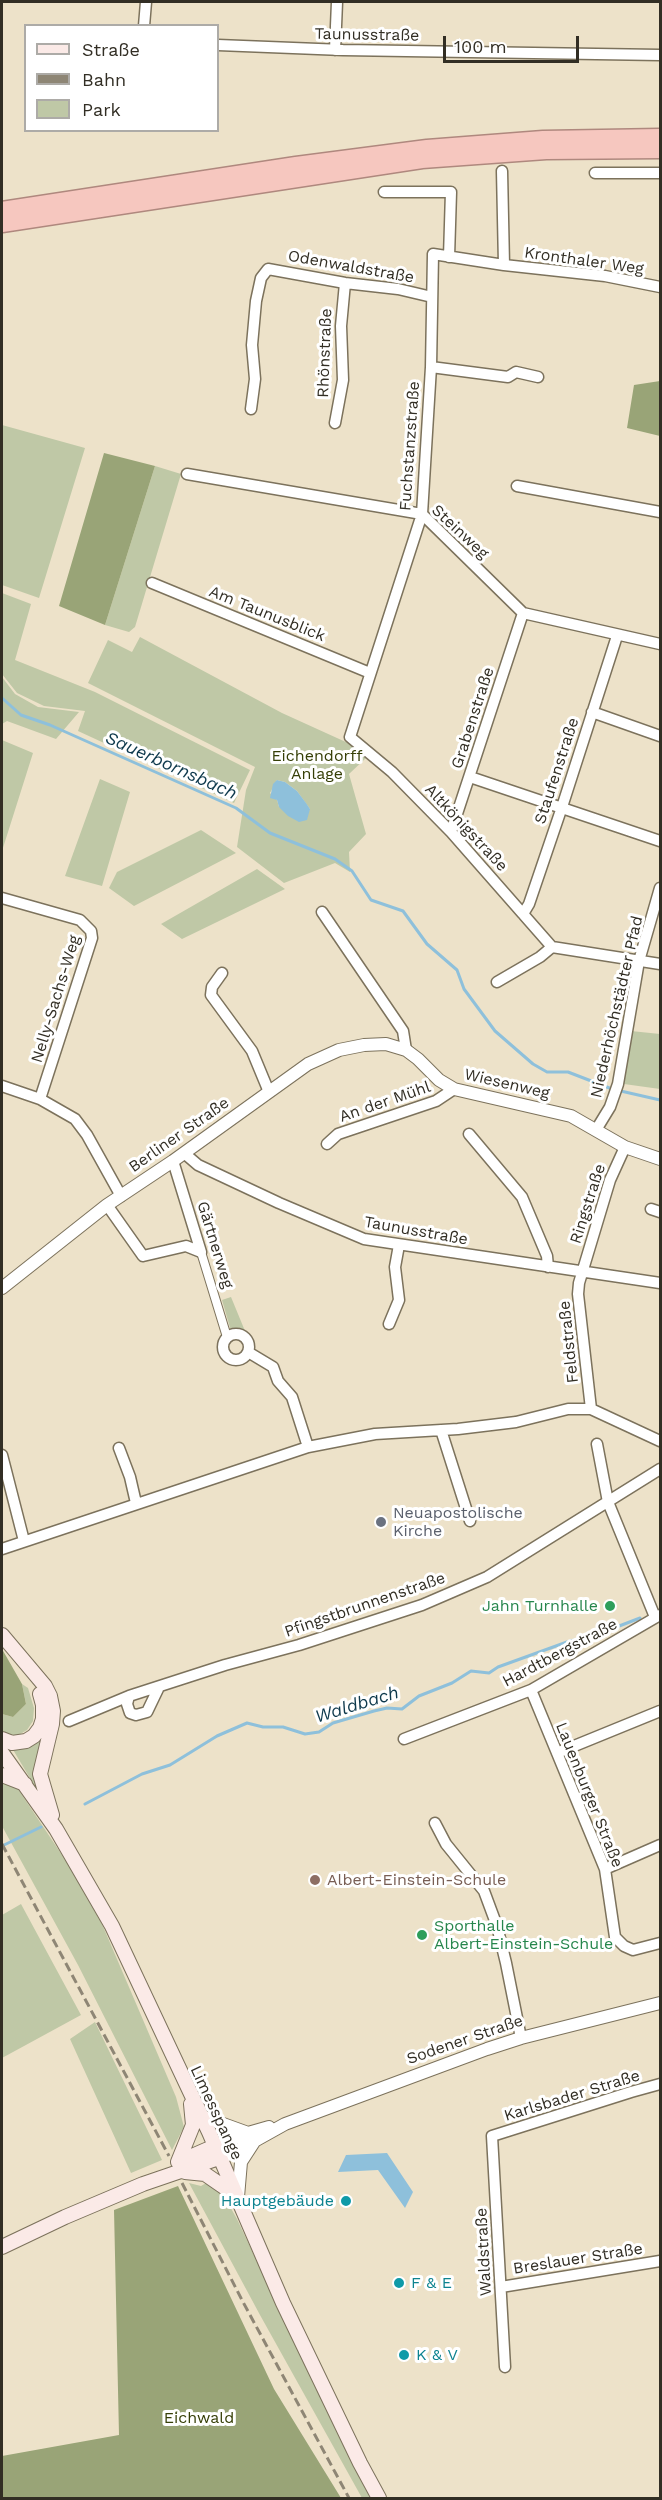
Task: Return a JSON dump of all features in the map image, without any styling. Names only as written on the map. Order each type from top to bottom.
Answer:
[{"type":"highway","points":[[2,210],[296,165],[427,148],[543,139],[660,137]]},
{"type":"highway","points":[[2,224],[422,160],[546,151],[660,150]]},
{"type":"main road","points":[[2,1635],[45,1686],[50,1696],[53,1711],[52,1724],[40,1774],[56,1828]]},
{"type":"main road","points":[[2,1739],[12,1743],[26,1741],[40,1728],[43,1719],[40,1693],[23,1660]]},
{"type":"main road","name":"Limesspange","points":[[2,1753],[56,1828],[112,1926],[238,2197],[283,2302],[355,2453],[380,2499]]},
{"type":"main road","points":[[2,1775],[25,1784]]},
{"type":"main road","points":[[179,2167],[193,2125],[189,2093]]},
{"type":"main road","points":[[2,2247],[65,2217],[217,2152]]},
{"type":"main road","points":[[179,2167],[205,2174],[238,2197]]},
{"type":"street","points":[[144,24],[146,2]]},
{"type":"street","points":[[335,50],[337,2]]},
{"type":"street","name":"Taunusstraße","points":[[219,45],[335,50],[660,55]]},
{"type":"street","name":"Kronthaler Weg","points":[[502,171],[504,266]]},
{"type":"street","points":[[595,173],[660,173]]},
{"type":"street","points":[[384,192],[451,192],[449,257]]},
{"type":"street","name":"Kronthaler Weg","points":[[433,254],[504,266],[605,276],[660,287]]},
{"type":"street","name":"Fuchstanzstraße","points":[[350,737],[422,514],[431,367],[433,254]]},
{"type":"street","name":"Odenwaldstraße","points":[[251,409],[255,379],[253,323],[257,293],[266,271],[273,268],[345,283],[398,289],[432,297]]},
{"type":"street","name":"Rhönstraße","points":[[335,423],[343,380],[341,326],[345,283]]},
{"type":"street","points":[[431,367],[508,377],[516,372],[538,377]]},
{"type":"street","name":"Steinweg","points":[[187,474],[422,514],[523,613]]},
{"type":"street","points":[[517,486],[660,512]]},
{"type":"street","name":"Am Taunusblick","points":[[152,583],[370,673]]},
{"type":"street","points":[[523,613],[660,644]]},
{"type":"street","name":"Grabenstraße","points":[[451,832],[523,613]]},
{"type":"street","name":"Staufenstraße","points":[[523,914],[529,904],[562,807],[617,636]]},
{"type":"street","points":[[592,712],[660,736]]},
{"type":"street","name":"Altkönigstraße","points":[[350,737],[392,772],[451,832],[552,947]]},
{"type":"street","points":[[470,777],[660,841]]},
{"type":"street","name":"Niederhöchstädter Pfad","points":[[596,1130],[615,1095],[639,961],[660,888]]},
{"type":"street","name":"Nelly-Sachs-Weg","points":[[2,898],[80,920],[91,931],[92,938],[40,1099]]},
{"type":"street","points":[[322,912],[403,1031],[406,1050]]},
{"type":"street","points":[[497,982],[540,957],[552,947],[660,964]]},
{"type":"street","points":[[222,973],[212,987],[211,995],[252,1051],[268,1092]]},
{"type":"street","name":"Berliner Straße","points":[[2,1288],[107,1205],[173,1161],[308,1064],[339,1050],[386,1044],[406,1050]]},
{"type":"street","name":"Wiesenweg","points":[[406,1050],[439,1080],[454,1089],[571,1116],[625,1147]]},
{"type":"street","points":[[2,1086],[40,1099],[75,1119],[87,1135],[121,1196]]},
{"type":"street","name":"An der Mühl","points":[[327,1144],[338,1134],[436,1101],[454,1089]]},
{"type":"street","points":[[470,1134],[522,1197],[547,1256],[548,1267]]},
{"type":"street","points":[[625,1147],[660,1159]]},
{"type":"street","name":"Ringstraße","points":[[582,1272],[610,1180],[625,1147]]},
{"type":"street","name":"Taunusstraße","points":[[184,1153],[198,1165],[364,1239],[660,1283]]},
{"type":"street","name":"Gärtnerweg","points":[[173,1161],[228,1337]]},
{"type":"street","points":[[107,1205],[144,1256],[186,1246],[201,1252]]},
{"type":"street","points":[[389,1324],[399,1300],[395,1267],[399,1245]]},
{"type":"street","name":"Feldstraße","points":[[582,1272],[578,1294],[591,1409]]},
{"type":"street","points":[[238,1334],[245,1337],[249,1344],[248,1352],[240,1359],[229,1358],[223,1348],[228,1337],[238,1334]]},
{"type":"street","points":[[248,1352],[273,1367],[278,1380],[292,1397],[308,1447]]},
{"type":"street","points":[[2,1549],[308,1447],[394,1431],[441,1430],[516,1422],[568,1409],[591,1409],[660,1442]]},
{"type":"street","points":[[441,1430],[470,1521]]},
{"type":"street","points":[[597,1444],[608,1502],[658,1616]]},
{"type":"street","points":[[119,1448],[130,1477],[136,1503]]},
{"type":"street","points":[[2,1455],[24,1541]]},
{"type":"street","name":"Pfingstbrunnenstraße","points":[[69,1721],[129,1696],[422,1605],[491,1575],[660,1469]]},
{"type":"street","name":"Hardtbergstraße","points":[[404,1739],[531,1690],[658,1616]]},
{"type":"street","points":[[129,1696],[127,1709],[130,1713],[141,1715],[152,1706],[159,1687]]},
{"type":"street","name":"Lauenburger Straße","points":[[531,1690],[605,1869],[615,1937],[624,1946],[633,1950],[660,1943]]},
{"type":"street","points":[[557,1753],[660,1711]]},
{"type":"street","points":[[435,1823],[446,1844],[484,1891],[506,1963],[521,2037]]},
{"type":"street","points":[[605,1869],[660,1845]]},
{"type":"street","name":"Sodener Straße","points":[[217,2152],[233,2153],[251,2136],[380,2086],[521,2037],[660,2003]]},
{"type":"street","name":"Karlsbader Straße","points":[[492,2136],[660,2084]]},
{"type":"street","points":[[201,2116],[251,2136],[242,2162],[238,2197]]},
{"type":"street","name":"Waldstraße","points":[[492,2136],[505,2367]]},
{"type":"street","name":"Breslauer Straße","points":[[501,2287],[660,2261]]},
{"type":"green space","points":[[660,381],[660,436],[627,428],[634,385]]},
{"type":"green space","points":[[2,425],[85,448],[39,598],[2,585]]},
{"type":"green space","points":[[104,453],[155,466],[105,625],[59,606]]},
{"type":"green space","points":[[155,466],[181,474],[135,627],[129,632],[105,625]]},
{"type":"green space","points":[[2,593],[31,604],[15,660],[95,692],[250,770],[234,803],[78,731],[85,711],[44,706],[17,693],[2,674]]},
{"type":"green space","name":"Eichendorff Anlage","points":[[140,637],[282,713],[348,743],[366,758],[349,774],[366,834],[349,852],[350,872],[335,863],[284,883],[237,847],[246,790],[255,767],[88,683],[108,640],[132,652]],"holes":[[[277,780],[285,782],[297,791],[310,809],[279,807],[277,800],[270,793]]]},
{"type":"green space","points":[[2,677],[15,694],[38,707],[79,712],[56,739],[7,721],[2,724]]},
{"type":"green space","points":[[2,740],[33,753],[2,851]]},
{"type":"green space","points":[[100,779],[130,792],[102,886],[65,876]]},
{"type":"green space","points":[[201,830],[236,853],[134,906],[109,888],[117,872]]},
{"type":"green space","points":[[257,869],[285,889],[182,939],[161,924]]},
{"type":"green space","points":[[631,1031],[660,1034],[660,1089],[624,1084]]},
{"type":"green space","points":[[231,1297],[245,1331],[231,1331],[222,1300]]},
{"type":"green space","points":[[2,1649],[22,1684],[26,1704],[13,1717],[2,1714]]},
{"type":"green space","points":[[22,1684],[28,1688],[34,1708],[33,1721],[27,1730],[17,1736],[6,1734],[2,1731],[2,1714],[13,1717],[26,1704]]},
{"type":"green space","points":[[49,1720],[34,1768],[37,1790],[12,1748],[23,1749],[35,1742]]},
{"type":"green space","points":[[2,1782],[18,1789],[66,1861],[102,1924],[176,2097],[184,2127],[172,2150],[78,1965],[2,1826]]},
{"type":"green space","points":[[21,1904],[81,2015],[2,2058],[2,1915]]},
{"type":"green space","points":[[95,2022],[162,2160],[131,2173],[70,2039]]},
{"type":"green space","points":[[208,2182],[220,2189],[237,2219],[324,2404],[372,2498],[362,2498],[189,2183],[201,2186]]},
{"type":"green space","name":"Eichwald","points":[[178,2186],[274,2389],[341,2498],[2,2498],[2,2456],[119,2435],[114,2210]]},
{"type":"water","points":[[277,780],[285,782],[297,791],[310,809],[307,820],[299,822],[288,816],[279,807],[277,800],[270,798],[273,784]]},
{"type":"water","points":[[387,2153],[413,2192],[405,2208],[378,2170],[338,2172],[346,2155]]},
{"type":"waterway","name":"Sauerbornsbach","points":[[2,698],[21,715],[50,725],[236,808],[270,833],[335,859],[352,871],[371,900],[403,911],[427,944],[457,970],[464,989],[495,1031],[533,1064],[547,1072],[568,1072],[612,1089],[660,1100]]},
{"type":"waterway","name":"Waldbach","points":[[85,1804],[142,1774],[170,1765],[217,1736],[247,1723],[263,1727],[283,1727],[305,1734],[319,1732],[333,1723],[374,1711],[387,1708],[402,1709],[419,1696],[452,1683],[471,1671],[489,1673],[498,1667],[640,1618]]},
{"type":"waterway","name":"Waldbach","points":[[2,1846],[41,1827]]},
{"type":"railway","points":[[2,1844],[169,2156]]},
{"type":"railway","points":[[182,2183],[243,2302],[349,2498]]},
{"type":"place","name":"Neuapostolische Kirche","points":[[381,1522]]},
{"type":"place","name":"Jahn Turnhalle","points":[[610,1606]]},
{"type":"place","name":"Albert-Einstein-Schule","points":[[315,1880]]},
{"type":"place","name":"Sporthalle Albert-Einstein-Schule","points":[[422,1935]]},
{"type":"place","name":"Hauptgebäude","points":[[346,2201]]},
{"type":"place","name":"F & E","points":[[399,2283]]},
{"type":"place","name":"K & V","points":[[404,2355]]}]
